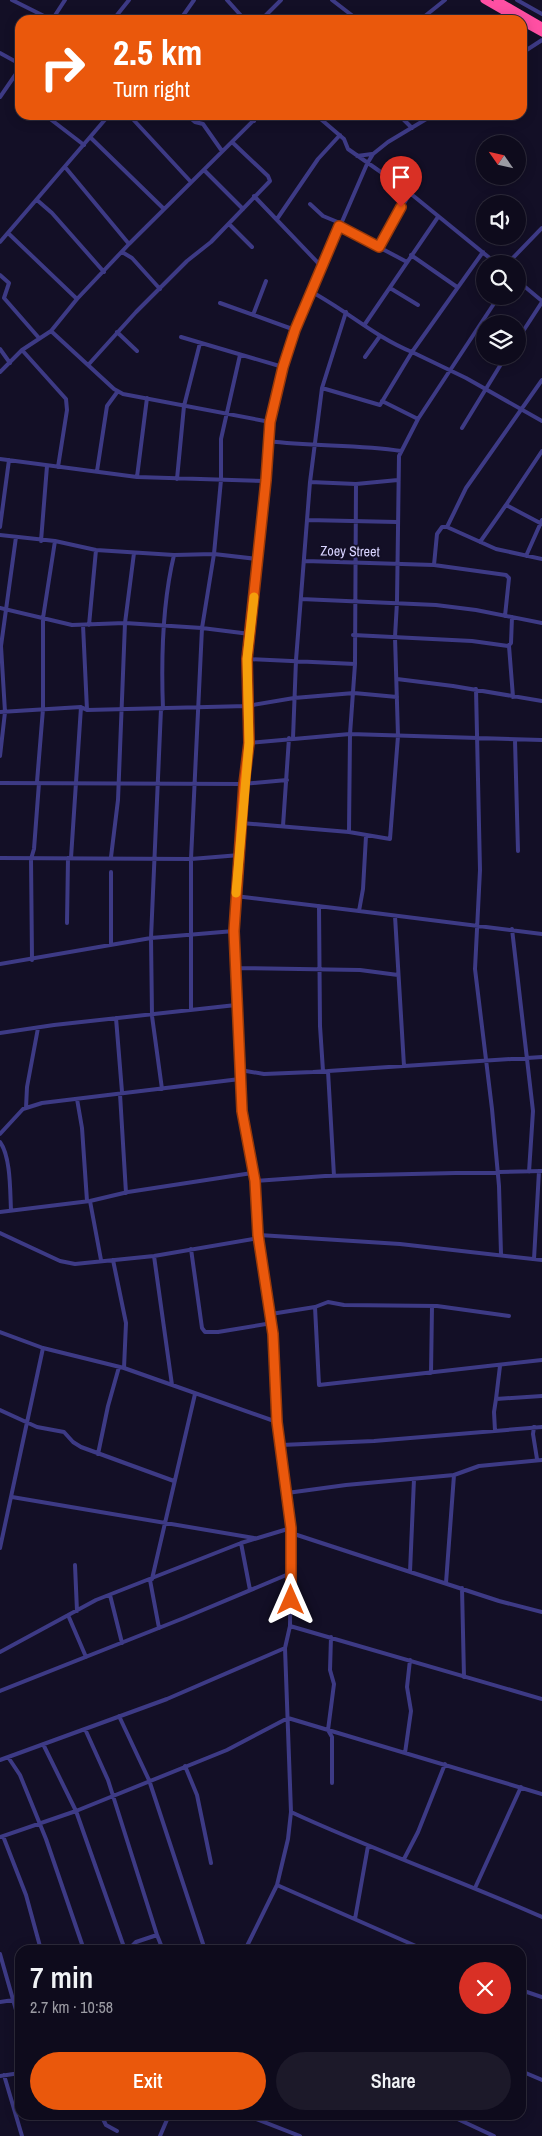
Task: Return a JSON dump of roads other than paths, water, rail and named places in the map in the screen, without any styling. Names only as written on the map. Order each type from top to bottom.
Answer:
[{"type":"highway","points":[[484,0],[510,15]]},
{"type":"highway","points":[[497,0],[523,15]]},
{"type":"highway","points":[[527,17],[542,26]]},
{"type":"highway","points":[[527,25],[542,33]]},
{"type":"street","points":[[12,0],[42,15]]},
{"type":"street","points":[[55,15],[65,0]]},
{"type":"street","points":[[117,15],[129,0]]},
{"type":"street","points":[[184,15],[194,0]]},
{"type":"street","points":[[227,0],[240,15]]},
{"type":"street","points":[[266,15],[281,0]]},
{"type":"street","points":[[332,0],[352,15]]},
{"type":"street","points":[[428,15],[445,0]]},
{"type":"street","points":[[517,0],[542,14]]},
{"type":"street","points":[[527,50],[542,40]]},
{"type":"street","points":[[0,53],[15,63]]},
{"type":"street","points":[[0,97],[15,74]]},
{"type":"street","points":[[52,120],[84,145]]},
{"type":"street","points":[[0,242],[105,120]]},
{"type":"street","points":[[134,120],[191,182]]},
{"type":"street","points":[[193,120],[203,124],[222,151]]},
{"type":"street","points":[[322,120],[344,139],[348,149],[410,193],[486,255]]},
{"type":"street","points":[[404,120],[412,128]]},
{"type":"street","points":[[357,156],[373,154],[425,120]]},
{"type":"street","points":[[0,372],[22,350],[52,331],[77,299],[129,244],[254,121]]},
{"type":"street","points":[[276,219],[318,159],[340,135]]},
{"type":"street","points":[[90,138],[164,209]]},
{"type":"street","points":[[89,364],[117,332],[229,224],[270,181],[270,177],[232,142]]},
{"type":"street","points":[[247,1945],[277,1885],[288,1839],[291,1812],[285,1648],[290,1626],[291,1531],[277,1422],[272,1322],[259,1237],[255,1181],[243,1124],[236,1005],[235,896],[249,743],[247,659],[266,480],[270,422],[283,367],[310,291],[339,224],[373,154]]},
{"type":"street","points":[[65,167],[129,244]]},
{"type":"street","points":[[204,170],[243,209]]},
{"type":"street","points":[[379,247],[410,193]]},
{"type":"street","points":[[254,196],[321,266]]},
{"type":"street","points":[[37,200],[52,213],[104,272]]},
{"type":"street","points":[[310,204],[323,216],[407,262]]},
{"type":"street","points":[[365,324],[438,217]]},
{"type":"street","points":[[229,224],[252,247]]},
{"type":"street","points":[[516,255],[542,228]]},
{"type":"street","points":[[8,233],[77,299]]},
{"type":"street","points":[[122,252],[132,258],[160,289]]},
{"type":"street","points":[[322,388],[341,392],[376,405],[382,402],[412,352],[483,252]]},
{"type":"street","points":[[411,255],[457,287]]},
{"type":"street","points":[[0,275],[9,283],[4,298],[39,338]]},
{"type":"street","points":[[253,316],[266,280]]},
{"type":"street","points":[[390,288],[418,305]]},
{"type":"street","points":[[526,288],[542,302],[526,327]]},
{"type":"street","points":[[310,291],[365,324],[380,336],[451,370],[542,421]]},
{"type":"street","points":[[220,303],[295,330]]},
{"type":"street","points":[[241,823],[349,832],[390,839],[398,736],[395,637],[398,602],[396,563],[398,480],[401,451],[418,420],[493,305]]},
{"type":"street","points":[[284,826],[313,446],[322,388],[346,312]]},
{"type":"street","points":[[52,331],[118,391],[226,415],[270,422]]},
{"type":"street","points":[[117,332],[136,351]]},
{"type":"street","points":[[181,336],[283,367]]},
{"type":"street","points":[[364,357],[380,336]]},
{"type":"street","points":[[177,479],[184,406],[200,342]]},
{"type":"street","points":[[0,349],[10,363]]},
{"type":"street","points":[[22,350],[66,399],[67,410],[58,467]]},
{"type":"street","points":[[192,1010],[190,935],[191,859],[202,628],[214,554],[221,480],[221,439],[240,355]]},
{"type":"street","points":[[462,428],[501,365]]},
{"type":"street","points":[[434,565],[439,529],[447,526],[466,488],[542,380]]},
{"type":"street","points":[[97,472],[107,406],[118,391]]},
{"type":"street","points":[[137,477],[147,398]]},
{"type":"street","points":[[382,402],[418,420]]},
{"type":"street","points":[[268,441],[313,446],[374,447],[401,451]]},
{"type":"street","points":[[480,542],[542,451]]},
{"type":"street","points":[[0,459],[137,477],[266,480]]},
{"type":"street","points":[[0,528],[9,460]]},
{"type":"street","points":[[41,541],[47,466]]},
{"type":"street","points":[[310,482],[356,484],[398,480]]},
{"type":"street","points":[[349,832],[350,734],[355,664],[353,635],[356,484]]},
{"type":"street","points":[[506,505],[541,522],[526,556]]},
{"type":"street","points":[[307,520],[355,523],[397,522]]},
{"type":"street","points":[[447,526],[496,549],[542,560]]},
{"type":"street","points":[[0,535],[41,541],[55,541],[96,550],[134,553],[214,554],[257,559]]},
{"type":"street","points":[[0,756],[3,712],[2,608],[16,537]]},
{"type":"street","points":[[32,960],[32,858],[43,709],[43,618],[55,541]]},
{"type":"street","points":[[89,625],[96,550]]},
{"type":"street","points":[[111,857],[118,800],[126,623],[134,553]]},
{"type":"street","points":[[162,1089],[152,1016],[151,938],[162,709],[161,663],[168,582],[174,554]]},
{"type":"street","name":"Zoey Street","points":[[304,561],[336,564],[354,562],[434,565],[508,576],[505,616]]},
{"type":"street","points":[[300,599],[398,602],[476,610],[542,623]]},
{"type":"street","points":[[2,608],[72,625],[126,623],[202,628],[250,634]]},
{"type":"street","points":[[512,617],[510,646],[513,697]]},
{"type":"street","points":[[83,625],[87,710]]},
{"type":"street","points":[[353,635],[472,640],[510,646]]},
{"type":"street","points":[[247,659],[355,664]]},
{"type":"street","points":[[397,679],[542,701]]},
{"type":"street","points":[[476,690],[480,870],[475,969],[497,1173],[501,1254]]},
{"type":"street","points":[[3,712],[81,707],[87,710],[247,706],[294,698],[354,693],[397,697]]},
{"type":"street","points":[[68,923],[69,858],[81,707]]},
{"type":"street","points":[[249,743],[350,734],[542,740]]},
{"type":"street","points":[[515,740],[518,850]]},
{"type":"street","points":[[0,783],[244,784],[287,780]]},
{"type":"street","points":[[359,911],[363,890],[366,836]]},
{"type":"street","points":[[0,858],[111,857],[191,859],[240,855]]},
{"type":"street","points":[[111,872],[111,944]]},
{"type":"street","points":[[235,896],[542,934]]},
{"type":"street","points":[[320,906],[320,968],[325,1071],[334,1176]]},
{"type":"street","points":[[396,916],[404,1066]]},
{"type":"street","points":[[512,929],[525,1058],[533,1110],[529,1172]]},
{"type":"street","points":[[0,964],[151,938],[234,931]]},
{"type":"street","points":[[235,968],[320,968],[360,970],[398,975]]},
{"type":"street","points":[[0,1033],[236,1005]]},
{"type":"street","points":[[116,1018],[126,1193]]},
{"type":"street","points":[[26,1108],[27,1086],[38,1028]]},
{"type":"street","points":[[240,1070],[264,1074],[542,1057]]},
{"type":"street","points":[[0,1134],[26,1108],[77,1098],[240,1080]]},
{"type":"street","points":[[77,1098],[89,1201],[101,1260]]},
{"type":"street","points":[[0,1142],[4,1150],[9,1174],[11,1210]]},
{"type":"street","points":[[255,1181],[334,1176],[541,1171],[534,1259]]},
{"type":"street","points":[[0,1212],[89,1201],[126,1193],[252,1173]]},
{"type":"street","points":[[0,1235],[69,1264],[154,1256],[259,1237],[400,1244],[542,1260]]},
{"type":"street","points":[[192,1249],[202,1328],[205,1332],[218,1332],[272,1322]]},
{"type":"street","points":[[154,1256],[172,1385]]},
{"type":"street","points":[[113,1260],[126,1323],[124,1368]]},
{"type":"street","points":[[270,1314],[315,1307],[328,1302],[344,1305],[432,1306],[509,1316]]},
{"type":"street","points":[[430,1373],[432,1306]]},
{"type":"street","points":[[315,1307],[319,1384],[542,1360]]},
{"type":"street","points":[[0,1332],[43,1348],[124,1368],[277,1422]]},
{"type":"street","points":[[0,1548],[43,1348]]},
{"type":"street","points":[[495,1431],[494,1412],[500,1366]]},
{"type":"street","points":[[98,1454],[108,1406],[119,1367]]},
{"type":"street","points":[[159,1628],[151,1580],[195,1394]]},
{"type":"street","points":[[496,1399],[542,1396]]},
{"type":"street","points":[[0,1410],[43,1429],[64,1432],[73,1442],[98,1454],[174,1481]]},
{"type":"street","points":[[287,1493],[454,1475],[479,1466],[540,1460],[533,1434],[534,1427]]},
{"type":"street","points":[[281,1445],[374,1441],[542,1427]]},
{"type":"street","points":[[446,1583],[454,1475]]},
{"type":"street","points":[[410,1572],[414,1479]]},
{"type":"street","points":[[12,1497],[256,1539]]},
{"type":"street","points":[[0,1652],[110,1595],[241,1544],[291,1531],[410,1572],[542,1612]]},
{"type":"street","points":[[241,1544],[250,1590]]},
{"type":"street","points":[[75,1565],[77,1611]]},
{"type":"street","points":[[0,1691],[159,1628],[291,1572]]},
{"type":"street","points":[[462,1588],[464,1676]]},
{"type":"street","points":[[110,1595],[122,1643]]},
{"type":"street","points":[[68,1616],[86,1657]]},
{"type":"street","points":[[290,1626],[542,1699]]},
{"type":"street","points":[[331,1637],[330,1670],[334,1684],[328,1730],[332,1737],[332,1783]]},
{"type":"street","points":[[0,1760],[167,1699],[285,1648]]},
{"type":"street","points":[[405,1753],[411,1711],[407,1687],[410,1660]]},
{"type":"street","points":[[118,1716],[149,1780],[203,1945]]},
{"type":"street","points":[[40,1945],[26,1895],[1,1836],[76,1811],[227,1750],[288,1718],[542,1794]]},
{"type":"street","points":[[85,1729],[113,1796],[162,1945]]},
{"type":"street","points":[[43,1744],[76,1811],[125,1945]]},
{"type":"street","points":[[8,1757],[20,1775],[39,1823],[82,1945]]},
{"type":"street","points":[[404,1859],[418,1832],[445,1764]]},
{"type":"street","points":[[185,1766],[197,1795],[211,1863]]},
{"type":"street","points":[[476,1888],[521,1787]]},
{"type":"street","points":[[291,1812],[368,1846],[476,1888],[542,1917]]},
{"type":"street","points":[[355,1918],[368,1846]]},
{"type":"street","points":[[277,1885],[414,1945]]},
{"type":"street","points":[[133,1945],[157,1935]]},
{"type":"street","points":[[0,1954],[12,2000],[15,2004]]},
{"type":"street","points":[[526,1992],[542,1997]]},
{"type":"street","points":[[0,2002],[12,2000]]},
{"type":"street","points":[[526,2073],[542,2080]]},
{"type":"street","points":[[15,2074],[2,2076],[15,2115]]},
{"type":"street","points":[[17,2120],[22,2136]]},
{"type":"street","points":[[104,2120],[106,2125],[117,2131]]},
{"type":"street","points":[[160,2136],[167,2120]]},
{"type":"street","points":[[259,2120],[300,2136]]},
{"type":"street","points":[[460,2120],[494,2136]]}]
